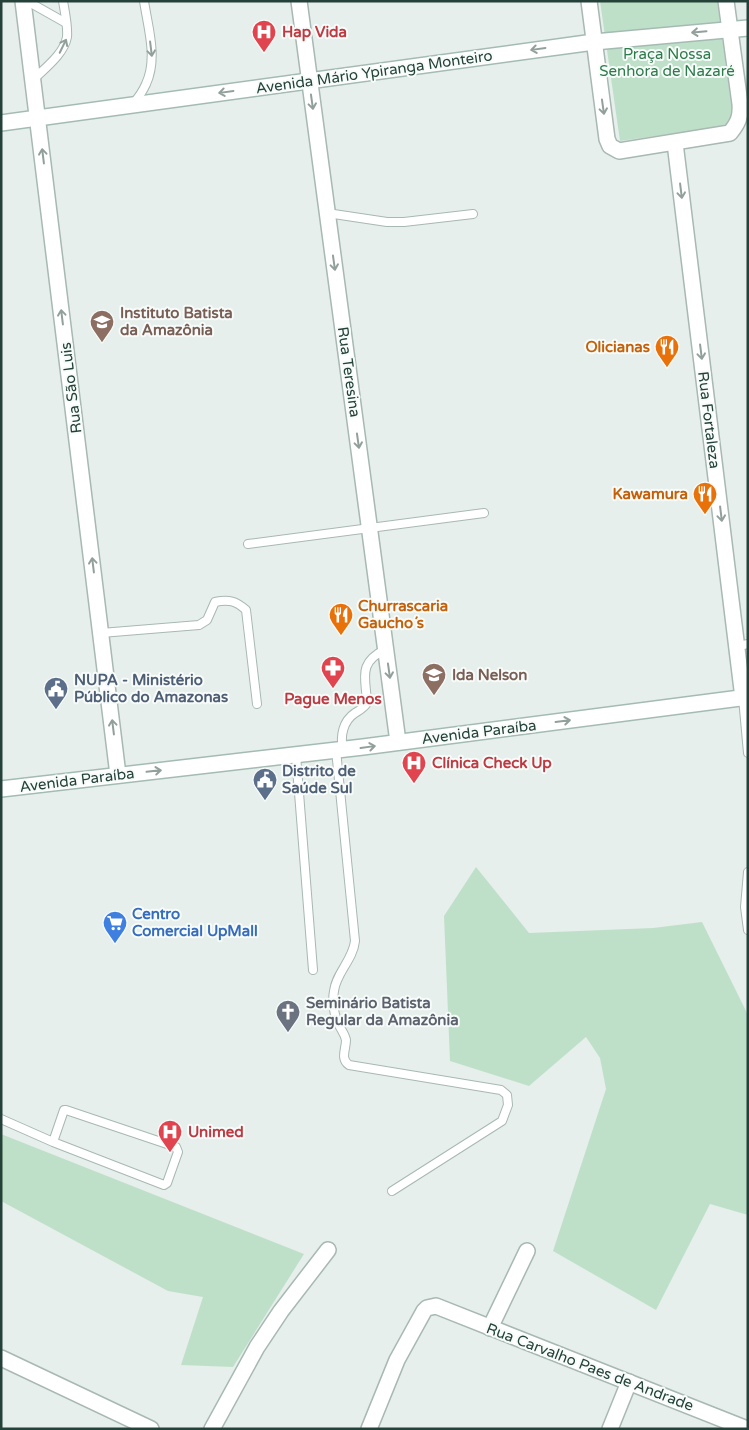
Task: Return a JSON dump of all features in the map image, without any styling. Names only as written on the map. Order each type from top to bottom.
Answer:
[{"type":"street","name":"Rua São Luis","points":[[23,1],[118,775]]},
{"type":"street","name":"Rua Teresina","points":[[299,1],[398,742]]},
{"type":"street","points":[[589,1],[607,139],[610,146],[619,151],[730,133],[737,125],[740,116],[740,104],[726,1]]},
{"type":"street","name":"Avenida Mário Ypiranga Monteiro","points":[[1,123],[594,42],[748,28]]},
{"type":"street","name":"Rua Fortaleza","points":[[675,143],[743,645],[746,697]]},
{"type":"street","name":"Avenida Paraíba","points":[[1,789],[340,750],[746,697]]},
{"type":"street","points":[[212,1429],[256,1348],[281,1311],[328,1250]]},
{"type":"street","points":[[490,1328],[527,1251]]},
{"type":"street","name":"Rua Carvalho Paes de Andrade","points":[[368,1429],[397,1360],[424,1311],[432,1307],[440,1308],[747,1429]]},
{"type":"street","points":[[1,1358],[151,1429]]},
{"type":"street","points":[[610,1429],[629,1382]]},
{"type":"lane","points":[[27,1],[66,23]]},
{"type":"lane","points":[[33,80],[61,51],[67,37],[63,1]]},
{"type":"lane","points":[[133,105],[146,84],[152,56],[144,1]]},
{"type":"lane","points":[[327,213],[387,222],[404,222],[473,214]]},
{"type":"lane","points":[[248,544],[484,513]]},
{"type":"lane","points":[[101,633],[199,625],[208,620],[215,602],[223,600],[237,602],[246,610],[258,704]]},
{"type":"lane","points":[[386,649],[376,656],[366,668],[364,678],[367,703],[347,721],[342,734],[340,750],[355,941],[351,956],[335,984],[333,992],[336,1019],[346,1039],[344,1058],[349,1065],[501,1090],[507,1095],[508,1106],[502,1121],[392,1191]]},
{"type":"lane","points":[[746,697],[748,753]]},
{"type":"lane","points":[[296,755],[313,970]]},
{"type":"lane","points":[[748,872],[745,907],[748,930]]},
{"type":"lane","points":[[1,1119],[53,1142],[164,1185],[167,1183],[178,1152],[176,1148],[66,1110],[64,1110],[53,1142]]},
{"type":"green space","name":"Praça Nossa Senhora de Nazaré","points":[[600,1],[717,1],[734,125],[620,141]]},
{"type":"green space","points":[[476,867],[529,933],[653,928],[702,922],[748,1015],[748,1215],[710,1204],[656,1310],[553,1251],[606,1089],[600,1058],[586,1037],[529,1086],[450,1061],[444,916]]},
{"type":"green space","points":[[1,1134],[304,1254],[233,1367],[181,1365],[203,1297],[168,1291],[1,1201]]},
{"type":"place","name":"Hap Vida","points":[[264,53]]},
{"type":"place","name":"Instituto Batista da Amazônia","points":[[102,343]]},
{"type":"place","name":"Olicianas","points":[[667,368]]},
{"type":"place","name":"Kawamura","points":[[705,515]]},
{"type":"place","name":"Churrascaria Gaucho´s","points":[[341,636]]},
{"type":"place","name":"Pague Menos","points":[[333,689]]},
{"type":"place","name":"Ida Nelson","points":[[434,696]]},
{"type":"place","name":"NUPA - Ministério Público do Amazonas","points":[[56,710]]},
{"type":"place","name":"Clínica Check Up","points":[[414,784]]},
{"type":"place","name":"Distrito de Saúde Sul","points":[[265,801]]},
{"type":"place","name":"Centro Comercial UpMall","points":[[115,944]]},
{"type":"place","name":"Seminário Batista Regular da Amazônia","points":[[288,1033]]},
{"type":"place","name":"Unimed","points":[[170,1153]]}]
